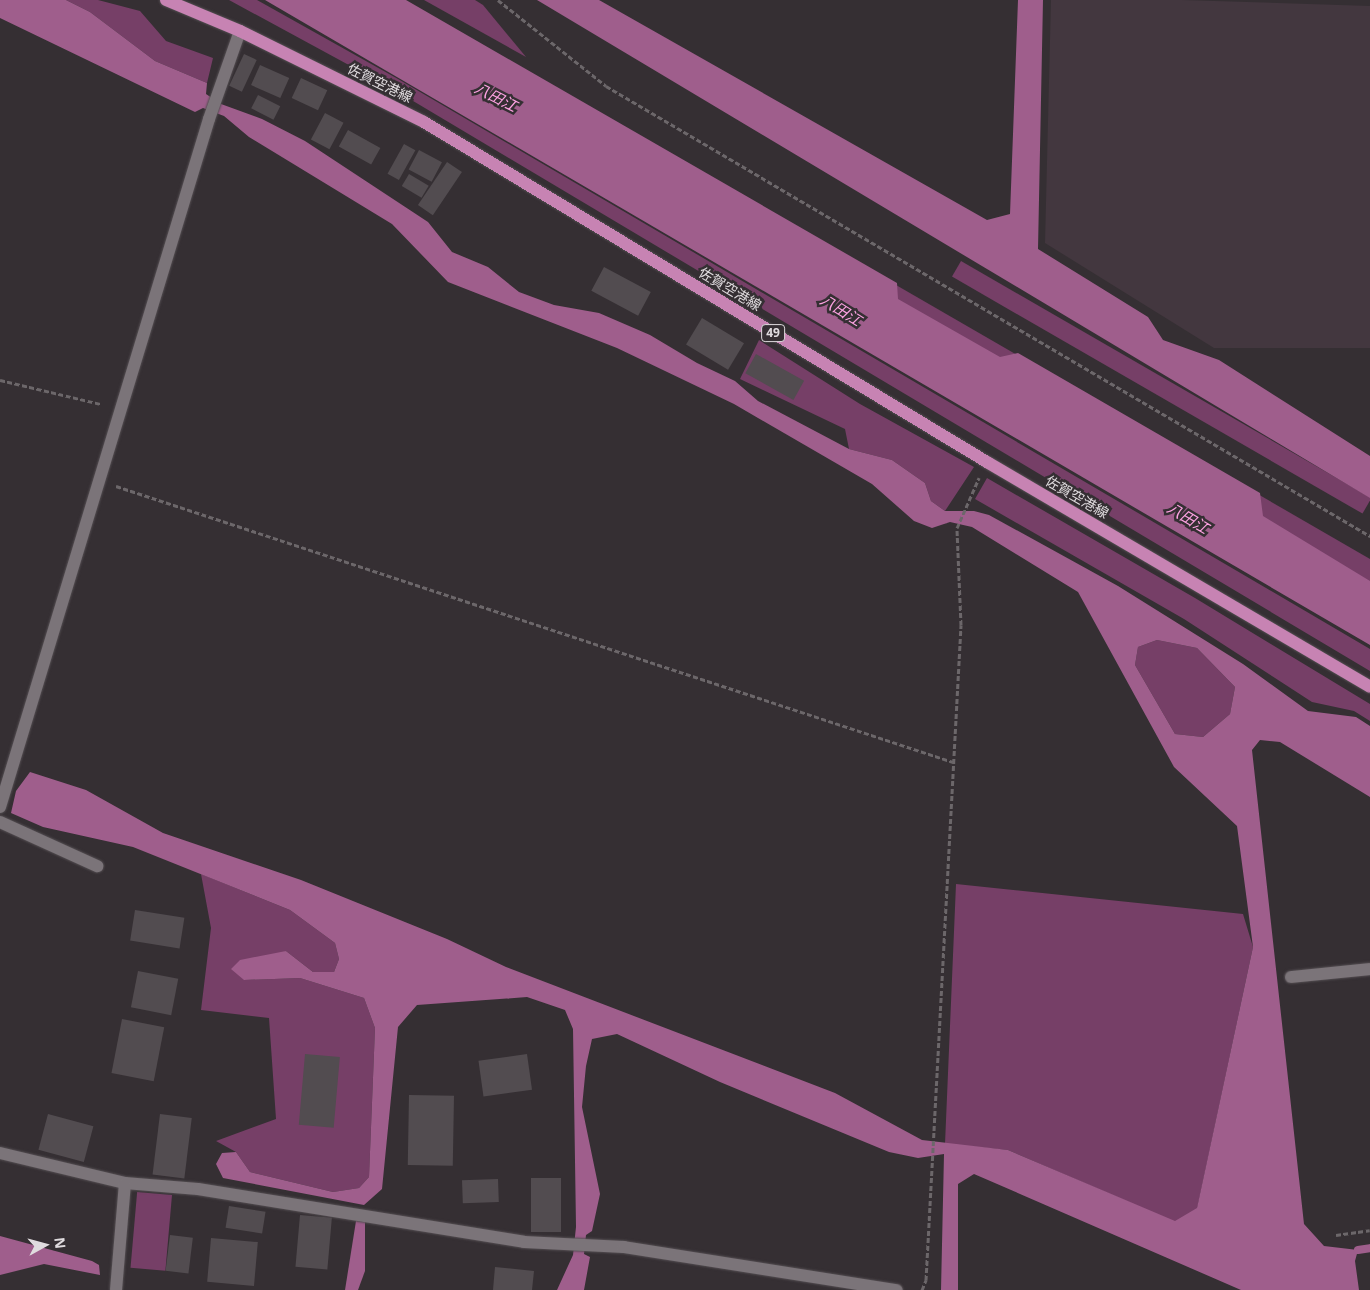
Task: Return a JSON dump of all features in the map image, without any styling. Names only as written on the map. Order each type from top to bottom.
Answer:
[{"type":"main road","name":"佐賀空港線","points":[[166,0],[240,31],[424,122],[987,462],[1370,687]]},
{"type":"street","points":[[0,807],[209,119],[240,31]]},
{"type":"street","points":[[0,822],[97,866]]},
{"type":"street","points":[[1291,977],[1370,969]]},
{"type":"street","points":[[0,1153],[125,1183],[198,1189],[352,1212],[524,1242],[593,1244],[897,1290]]},
{"type":"street","points":[[116,1290],[125,1183]]},
{"type":"path","points":[[498,0],[606,86],[1370,536]]},
{"type":"path","points":[[0,380],[121,409]]},
{"type":"path","points":[[922,1290],[926,1280],[961,625],[957,528],[966,504],[987,462]]},
{"type":"path","points":[[99,481],[953,762]]},
{"type":"path","points":[[1336,1235],[1370,1230]]},
{"type":"shaded area","points":[[66,0],[98,0],[140,11],[166,41],[213,58],[207,83],[155,61],[90,12]]},
{"type":"shaded area","points":[[229,0],[257,0],[398,79],[1370,649],[1370,671],[393,89]]},
{"type":"shaded area","points":[[403,0],[1370,559],[1370,600]]},
{"type":"shaded area","points":[[424,0],[475,0],[483,5],[526,57]]},
{"type":"shaded area","points":[[1051,0],[1182,0],[1370,6],[1370,348],[1214,348],[1045,243]]},
{"type":"shaded area","points":[[961,261],[1370,497],[1362,514],[952,277]]},
{"type":"shaded area","points":[[759,340],[860,404],[974,467],[945,511],[931,501],[925,483],[892,460],[849,449],[845,429],[740,379]]},
{"type":"shaded area","points":[[987,478],[1195,598],[1370,704],[1370,721],[1354,711],[1312,702],[1184,619],[975,499]]},
{"type":"shaded area","points":[[1157,640],[1197,648],[1235,687],[1230,714],[1203,737],[1175,734],[1135,665],[1138,647]]},
{"type":"shaded area","points":[[201,874],[290,910],[335,943],[339,959],[334,972],[313,972],[286,951],[244,980],[300,978],[364,998],[375,1028],[369,1177],[359,1188],[333,1192],[250,1172],[236,1152],[216,1141],[276,1119],[269,1018],[201,1010],[211,928]]},
{"type":"shaded area","points":[[956,884],[1243,914],[1253,947],[1197,1209],[1175,1222],[1008,1150],[945,1144]]},
{"type":"shaded area","points":[[137,1192],[172,1195],[165,1271],[131,1268]]},
{"type":"water","points":[[0,0],[66,0],[90,12],[155,61],[207,83],[206,94],[221,104],[262,119],[305,141],[428,222],[452,252],[488,267],[519,292],[554,305],[599,313],[650,335],[697,363],[735,381],[758,401],[849,449],[892,460],[925,483],[931,501],[945,511],[974,511],[989,515],[1118,586],[1243,664],[1308,711],[1356,717],[1370,726],[1370,797],[1280,742],[1260,740],[1252,750],[1304,1224],[1324,1246],[1358,1250],[1355,1261],[1359,1290],[1241,1290],[974,1174],[958,1184],[958,1290],[941,1290],[944,1154],[918,1158],[889,1152],[720,1082],[617,1034],[592,1039],[586,1066],[582,1107],[600,1194],[592,1231],[586,1235],[584,1254],[590,1257],[584,1290],[557,1290],[573,1255],[576,1227],[573,1029],[565,1010],[527,997],[417,1005],[398,1027],[382,1189],[364,1205],[223,1178],[216,1164],[222,1153],[236,1152],[250,1172],[333,1192],[359,1188],[369,1177],[375,1028],[364,998],[300,978],[244,980],[231,969],[240,960],[286,951],[313,972],[334,972],[339,959],[335,943],[290,910],[133,847],[43,827],[11,813],[16,791],[30,772],[86,790],[163,833],[301,880],[447,939],[506,967],[835,1093],[922,1140],[1008,1150],[1175,1221],[1197,1208],[1253,947],[1237,826],[1174,767],[1078,592],[972,527],[950,522],[932,528],[914,521],[872,484],[734,404],[617,348],[448,282],[392,224],[249,137],[224,116],[203,108],[195,112],[0,18]],"holes":[[[1157,640],[1197,648],[1235,687],[1230,714],[1203,737],[1175,734],[1135,665],[1138,647]]]},
{"type":"water","name":"八田江","points":[[265,0],[406,0],[897,283],[898,299],[1000,357],[1018,353],[1260,493],[1263,516],[1370,581],[1370,645]]},
{"type":"water","points":[[537,0],[599,0],[987,220],[1010,214],[1018,0],[1043,0],[1038,249],[1148,317],[1163,340],[1219,360],[1370,456],[1370,498]]},
{"type":"water","points":[[356,1221],[365,1222],[365,1271],[358,1290],[345,1290]]},
{"type":"water","points":[[0,1236],[92,1261],[99,1265],[100,1275],[44,1264],[0,1275]]},
{"type":"building","points":[[244,54],[257,60],[242,92],[229,86]]},
{"type":"building","points":[[260,65],[289,78],[280,98],[251,85]]},
{"type":"building","points":[[301,78],[327,90],[318,110],[292,98]]},
{"type":"building","points":[[258,95],[280,106],[273,120],[251,108]]},
{"type":"building","points":[[325,113],[344,123],[329,149],[311,139]]},
{"type":"building","points":[[348,130],[380,148],[371,165],[339,147]]},
{"type":"building","points":[[404,144],[415,150],[399,180],[388,174]]},
{"type":"building","points":[[419,150],[442,162],[432,182],[409,169]]},
{"type":"building","points":[[447,162],[462,172],[433,215],[418,205]]},
{"type":"building","points":[[409,174],[429,186],[422,198],[402,186]]},
{"type":"building","points":[[604,267],[651,292],[638,316],[591,291]]},
{"type":"building","points":[[702,318],[744,343],[728,370],[686,345]]},
{"type":"building","points":[[756,354],[804,381],[793,400],[745,373]]},
{"type":"building","points":[[135,910],[184,918],[180,948],[130,941]]},
{"type":"building","points":[[138,971],[178,979],[171,1015],[131,1007]]},
{"type":"building","points":[[122,1019],[164,1027],[154,1081],[112,1073]]},
{"type":"building","points":[[305,1054],[340,1057],[334,1128],[299,1125]]},
{"type":"building","points":[[527,1054],[532,1090],[483,1096],[478,1061]]},
{"type":"building","points":[[409,1095],[454,1096],[453,1166],[408,1165]]},
{"type":"building","points":[[48,1114],[93,1126],[84,1162],[38,1150]]},
{"type":"building","points":[[160,1114],[192,1118],[184,1178],[153,1175]]},
{"type":"building","points":[[531,1178],[561,1178],[561,1232],[531,1232]]},
{"type":"building","points":[[498,1179],[499,1202],[463,1203],[462,1180]]},
{"type":"building","points":[[229,1206],[266,1212],[262,1234],[226,1228]]},
{"type":"building","points":[[300,1215],[332,1218],[327,1270],[295,1267]]},
{"type":"building","points":[[170,1235],[193,1238],[188,1274],[166,1271]]},
{"type":"building","points":[[211,1238],[258,1242],[254,1286],[207,1282]]},
{"type":"building","points":[[495,1267],[534,1271],[532,1290],[493,1290]]},
{"type":"waterway","points":[[1358,1250],[1370,1248]]}]
